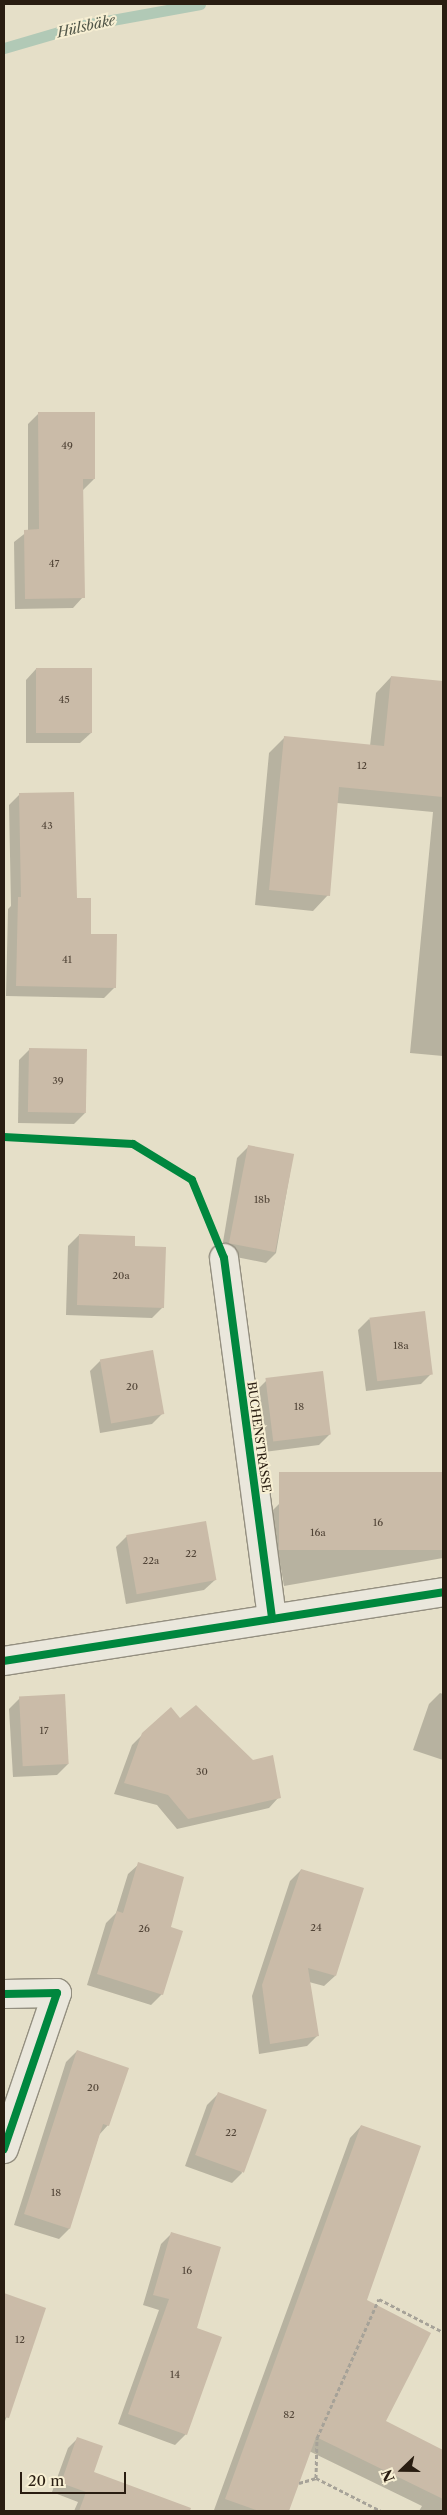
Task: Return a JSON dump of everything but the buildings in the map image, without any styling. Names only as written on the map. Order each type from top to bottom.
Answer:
[{"type":"street","name":"BUCHENSTRASSE","points":[[224,1258],[272,1619]]},
{"type":"street","points":[[4,1661],[116,1646],[443,1592]]},
{"type":"street","points":[[4,1994],[57,1993],[4,2149]]},
{"type":"path","points":[[316,2478],[317,2438],[380,2299],[443,2332]]},
{"type":"path","points":[[299,2483],[316,2478],[381,2511]]},
{"type":"waterway","name":"Hülsbäke","points":[[4,48],[79,26],[200,4]]},
{"type":"cycle path","points":[[4,1137],[133,1144],[192,1180],[224,1258],[272,1619]]},
{"type":"cycle path","points":[[4,1661],[443,1592]]},
{"type":"cycle path","points":[[4,1994],[57,1993],[4,2149]]}]
